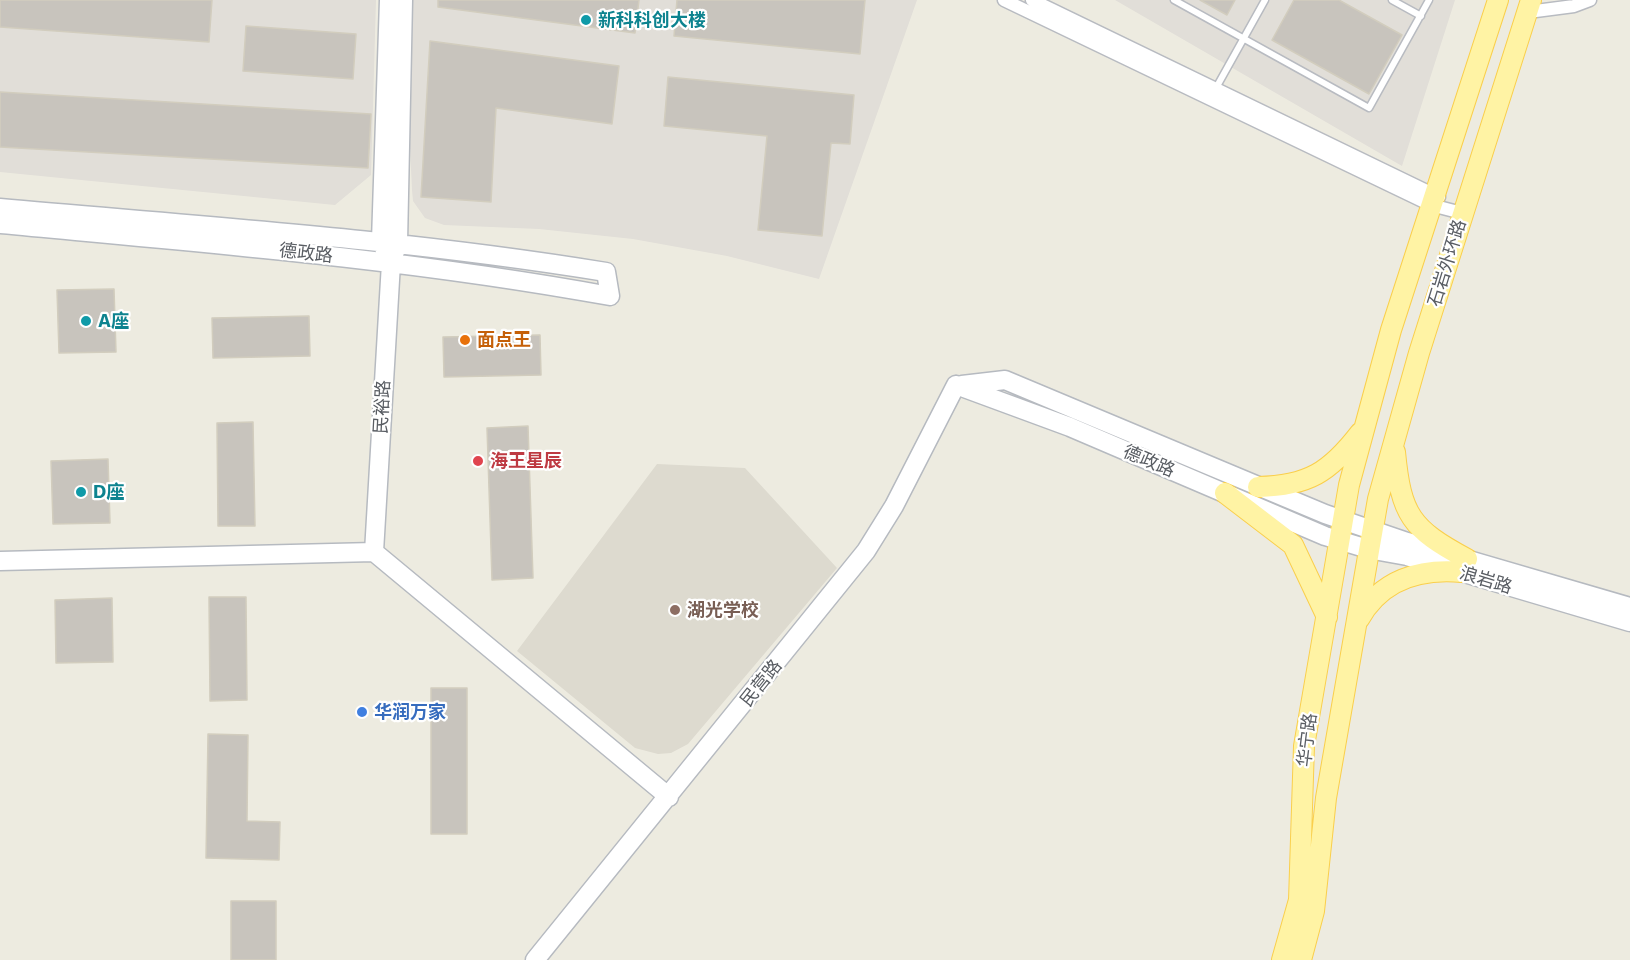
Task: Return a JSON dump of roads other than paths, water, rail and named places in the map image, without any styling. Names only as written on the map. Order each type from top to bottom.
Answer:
[{"type":"main road","points":[[389,0],[389,242],[391,263]]},
{"type":"main road","points":[[389,242],[403,0]]},
{"type":"main road","name":"石岩外环路","points":[[1344,520],[1349,485],[1364,428],[1433,199],[1498,0]]},
{"type":"main road","name":"石岩外环路","points":[[1372,529],[1393,439],[1462,213],[1529,6]]},
{"type":"main road","name":"德政路","points":[[0,208],[389,242],[606,272],[610,296],[489,275],[391,263],[0,224]]},
{"type":"main road","name":"民裕路","points":[[374,552],[391,263]]},
{"type":"main road","name":"德政路","points":[[956,385],[1005,380],[1258,487],[1344,520]]},
{"type":"main road","name":"德政路","points":[[956,385],[1071,427],[1341,541]]},
{"type":"main road","name":"民营路","points":[[535,960],[866,551],[894,506],[956,385]]},
{"type":"main road","points":[[1258,487],[1293,484],[1319,474],[1337,460],[1364,428]]},
{"type":"main road","points":[[1393,439],[1398,489],[1404,507],[1429,535],[1464,566]]},
{"type":"main road","points":[[1225,493],[1293,545],[1327,617]]},
{"type":"main road","name":"浪岩路","points":[[1344,520],[1464,566],[1630,622]]},
{"type":"main road","name":"华宁路","points":[[1282,960],[1299,900],[1304,746],[1344,520]]},
{"type":"main road","name":"华宁路","points":[[1301,960],[1314,911],[1326,798],[1372,529]]},
{"type":"main road","name":"浪岩路","points":[[1341,541],[1368,549],[1464,566],[1630,607]]},
{"type":"main road","points":[[0,561],[374,552],[669,797]]},
{"type":"main road","points":[[1357,624],[1372,601],[1392,584],[1425,572],[1464,566]]},
{"type":"street","points":[[1004,0],[1462,213]]},
{"type":"street","points":[[1032,0],[1216,88],[1433,199]]},
{"type":"street","points":[[1529,6],[1574,6],[1590,0]]},
{"type":"lane","points":[[1174,0],[1369,108],[1429,0]]},
{"type":"lane","points":[[1216,88],[1265,0]]},
{"type":"lane","points":[[1392,0],[1420,16]]},
{"type":"place","name":"新科科创大楼","points":[[586,20]]},
{"type":"place","name":"A座","points":[[86,321]]},
{"type":"place","name":"面点王","points":[[465,340]]},
{"type":"place","name":"海王星辰","points":[[478,461]]},
{"type":"place","name":"D座","points":[[81,492]]},
{"type":"place","name":"湖光学校","points":[[675,610]]},
{"type":"place","name":"华润万家","points":[[362,712]]}]
